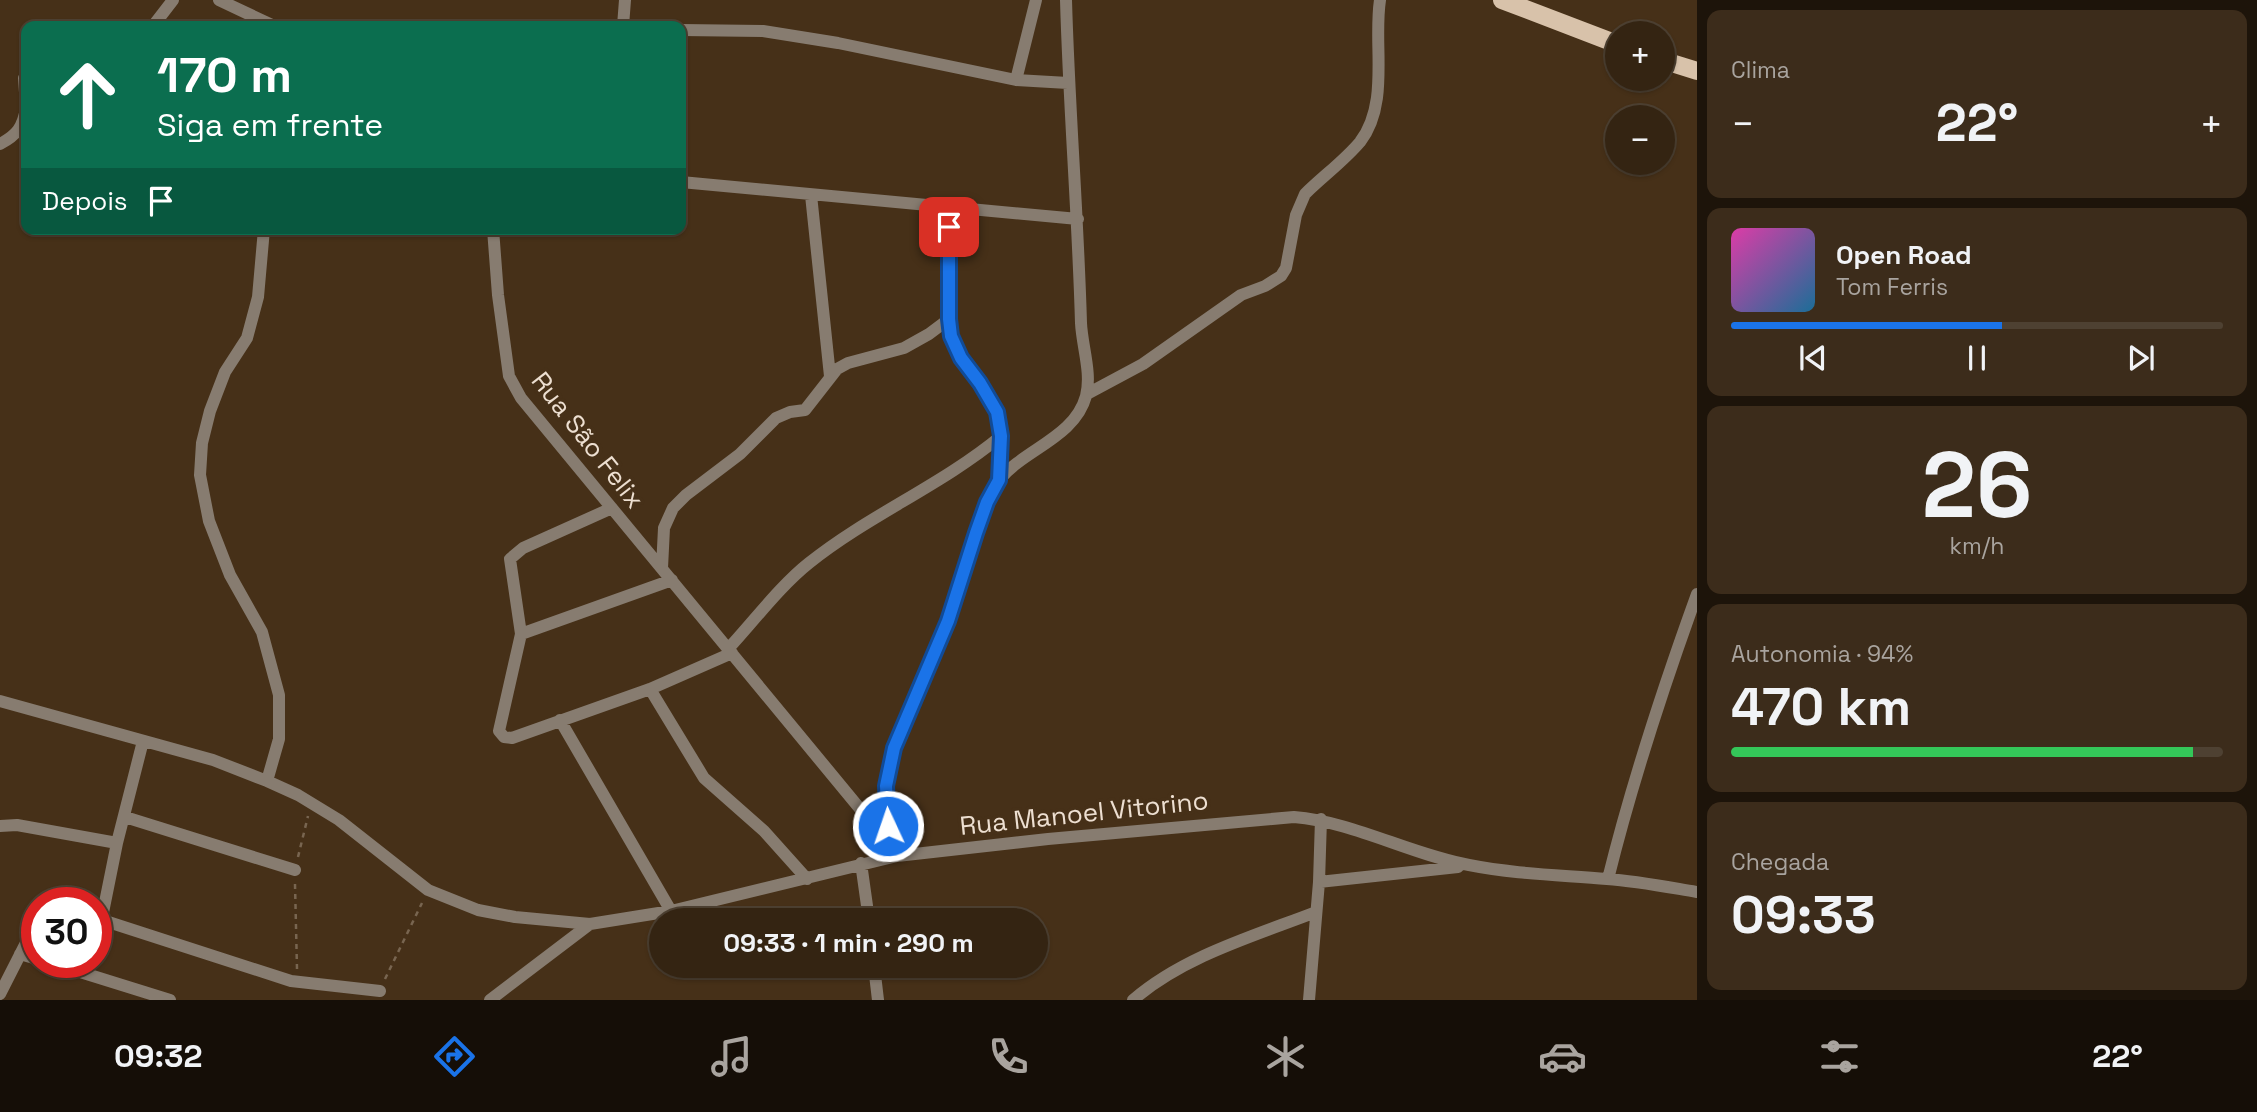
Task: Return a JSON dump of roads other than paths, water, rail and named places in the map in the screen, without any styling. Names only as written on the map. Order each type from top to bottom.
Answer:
[{"type":"main road","points":[[1502,0],[1605,39]]},
{"type":"main road","points":[[1675,64],[1697,71]]},
{"type":"street","points":[[157,21],[173,0]]},
{"type":"street","points":[[219,0],[263,21]]},
{"type":"street","points":[[623,21],[625,0]]},
{"type":"street","points":[[1016,80],[1036,0]]},
{"type":"street","points":[[889,844],[886,786],[894,748],[948,621],[987,502],[999,480],[1027,455],[1060,433],[1080,412],[1087,394],[1087,368],[1081,342],[1078,219],[1066,0]]},
{"type":"street","points":[[1087,394],[1143,364],[1241,295],[1265,286],[1281,276],[1286,268],[1296,215],[1305,194],[1359,143],[1374,114],[1380,0]]},
{"type":"street","points":[[686,30],[763,31],[838,43],[1016,80],[1069,83]]},
{"type":"street","points":[[0,144],[15,135],[21,126]]},
{"type":"street","points":[[686,182],[1078,219]]},
{"type":"street","points":[[811,195],[830,376]]},
{"type":"street","points":[[950,207],[951,336],[961,358],[997,412],[1001,436],[999,480]]},
{"type":"street","points":[[263,235],[258,297],[247,338],[225,372],[210,411],[202,443],[200,475],[209,521],[230,575],[262,632],[279,695],[279,739],[267,781]]},
{"type":"street","name":"Rua São Felix","points":[[493,235],[509,376],[521,398],[897,856]]},
{"type":"street","points":[[662,568],[664,528],[673,508],[686,495],[740,454],[776,418],[805,410],[830,376],[848,363],[904,348],[949,319]]},
{"type":"street","points":[[612,508],[514,554],[510,559],[521,634],[499,731],[504,737],[512,738],[650,690],[730,651],[808,563],[977,456],[1001,436]]},
{"type":"street","points":[[521,634],[672,580]]},
{"type":"street","points":[[1608,879],[1626,806],[1697,594]]},
{"type":"street","points":[[650,690],[704,778],[764,831],[807,879]]},
{"type":"street","name":"Rua Manoel Vitorino","points":[[0,701],[213,760],[267,781],[339,820],[428,890],[478,910],[515,917],[590,924],[649,915]]},
{"type":"street","points":[[560,720],[669,908]]},
{"type":"street","points":[[107,887],[143,741]]},
{"type":"street","points":[[125,817],[295,870]]},
{"type":"street","name":"Rua Manoel Vitorino","points":[[684,908],[897,856],[1231,820],[1294,817],[1321,819],[1424,854],[1469,865],[1515,873],[1608,879],[1697,892]]},
{"type":"street","points":[[1309,1000],[1319,882],[1321,819]]},
{"type":"street","points":[[0,826],[17,825],[117,843]]},
{"type":"street","points":[[861,863],[867,908]]},
{"type":"street","name":"Rua Manoel Vitorino","points":[[1319,882],[1469,865]]},
{"type":"street","points":[[1133,1000],[1153,983],[1178,968],[1316,912]]},
{"type":"street","points":[[112,923],[297,982],[380,990]]},
{"type":"street","points":[[490,1000],[590,924]]},
{"type":"street","points":[[0,994],[20,954]]},
{"type":"street","points":[[112,977],[170,1000]]},
{"type":"street","points":[[875,978],[878,1000]]}]
